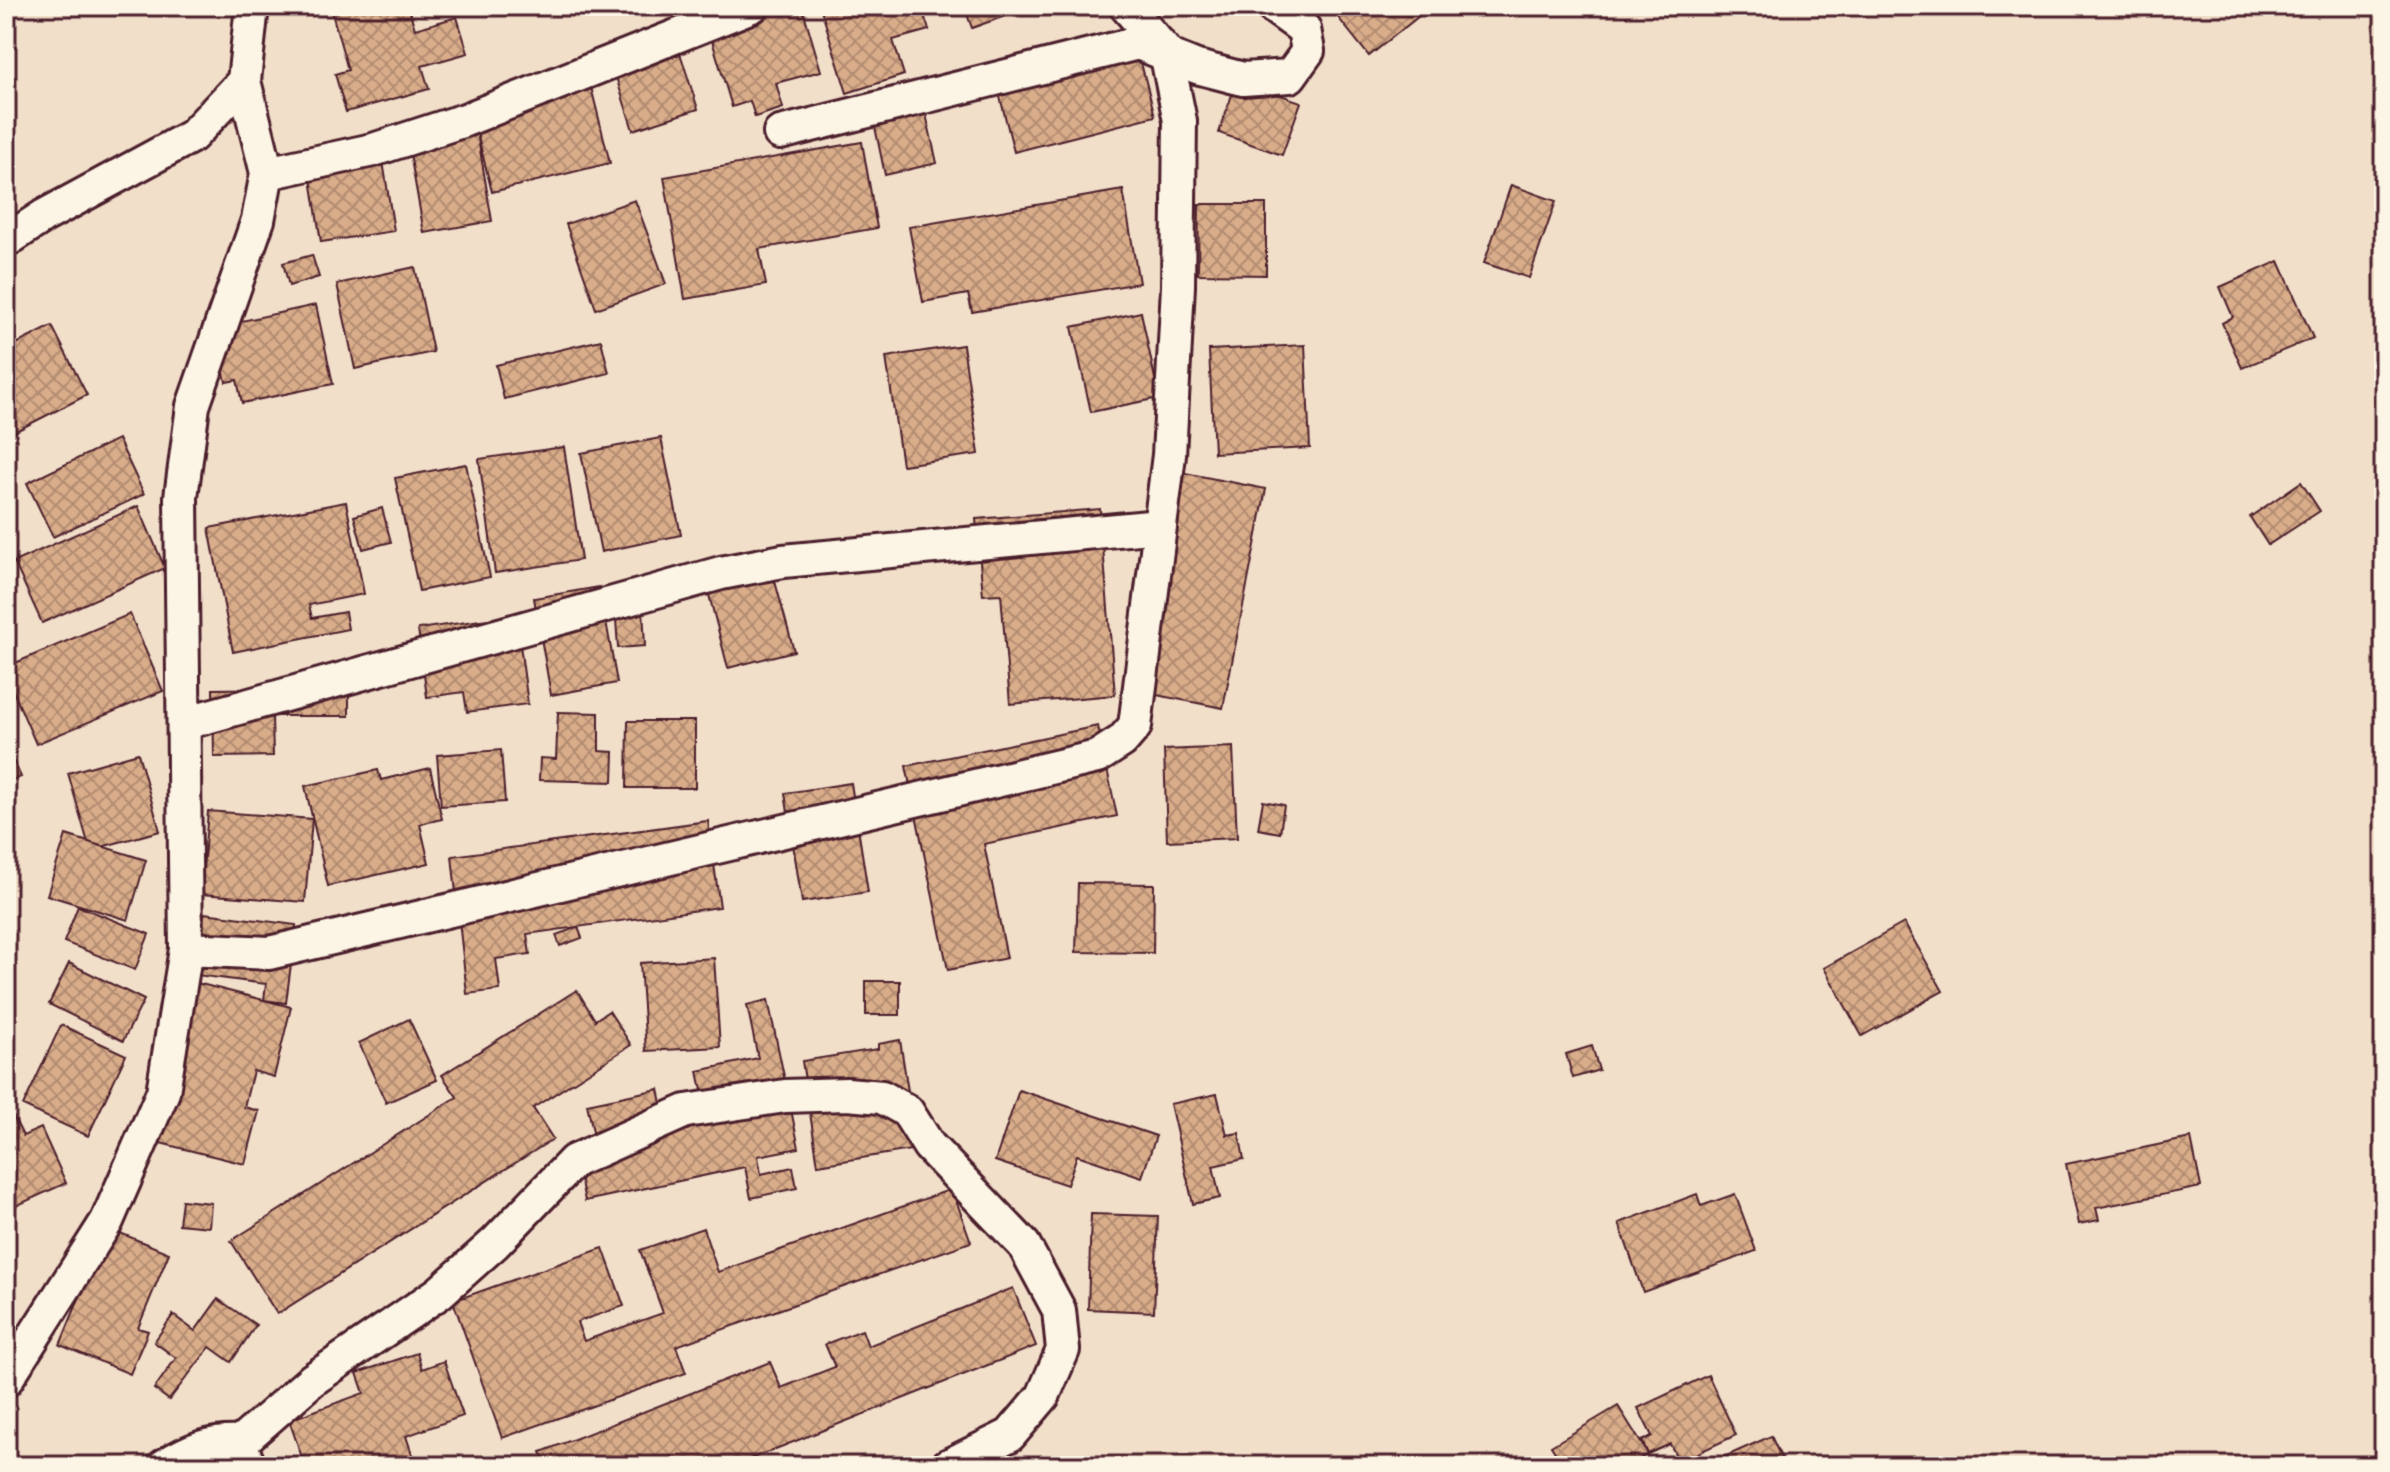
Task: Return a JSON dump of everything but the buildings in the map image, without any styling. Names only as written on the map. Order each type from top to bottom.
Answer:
[{"type":"street","points":[[6,1380],[107,1221],[163,1092],[186,949],[181,497],[193,406],[258,220],[267,173],[244,81],[252,6]]},
{"type":"street","points":[[267,173],[373,150],[465,120],[752,6]]},
{"type":"street","points":[[186,949],[269,953],[1097,757],[1122,741],[1135,726],[1169,455],[1178,286],[1180,121],[1166,52],[1126,6]]},
{"type":"street","points":[[780,133],[1138,43],[1197,67],[1243,79],[1290,76],[1308,51],[1304,29],[1272,6]]},
{"type":"street","points":[[6,241],[44,216],[192,136],[244,81]]},
{"type":"street","points":[[185,723],[721,573],[783,561],[1160,526]]},
{"type":"street","points":[[164,1466],[184,1453],[218,1442],[244,1455],[312,1380],[439,1293],[495,1243],[574,1161],[686,1111],[785,1096],[847,1094],[882,1097],[907,1111],[929,1146],[1024,1245],[1059,1310],[1063,1350],[1043,1396],[1010,1435],[947,1466]]}]
